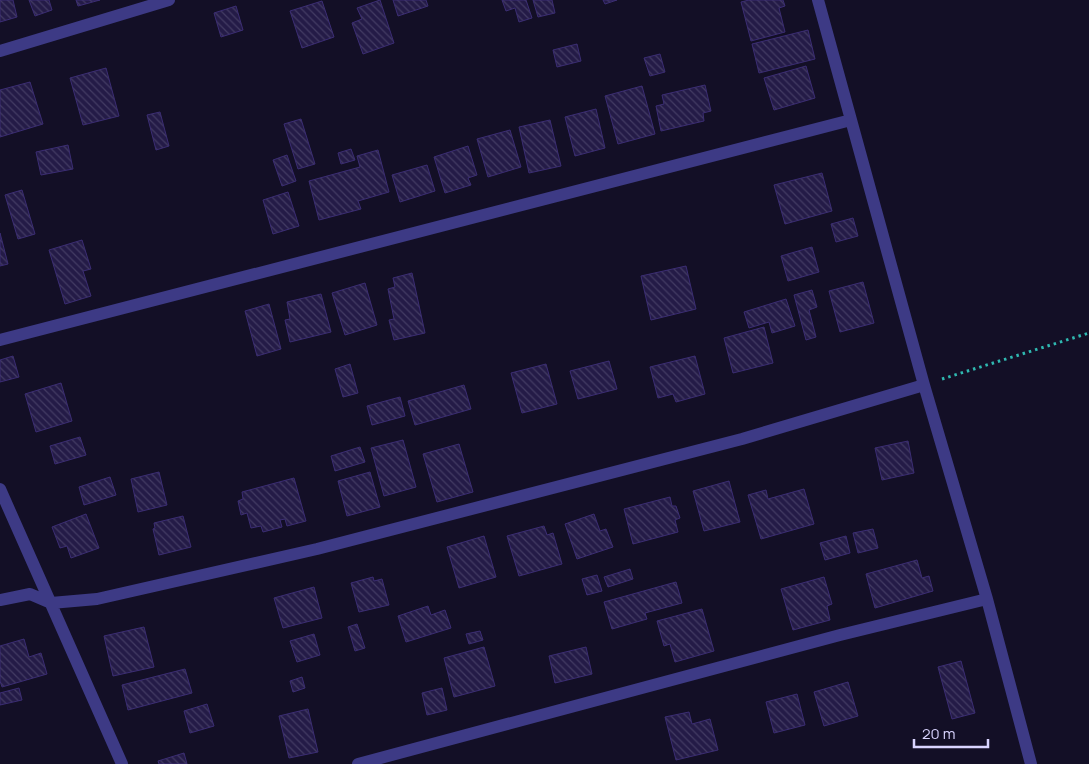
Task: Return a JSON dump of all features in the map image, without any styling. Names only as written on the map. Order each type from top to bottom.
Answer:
[{"type":"street","points":[[0,52],[169,0]]},
{"type":"street","points":[[818,0],[924,385],[988,599],[1032,764]]},
{"type":"street","points":[[0,340],[851,120]]},
{"type":"street","points":[[0,600],[30,594],[51,603],[97,599],[317,548],[742,439],[924,385]]},
{"type":"street","points":[[0,489],[122,764]]},
{"type":"street","points":[[358,764],[840,635],[988,599]]},
{"type":"path","points":[[924,385],[1089,333]]},
{"type":"building","points":[[0,0],[13,0],[17,17],[0,22]]},
{"type":"building","points":[[29,0],[49,0],[52,10],[35,16]]},
{"type":"building","points":[[76,0],[100,0],[78,6]]},
{"type":"building","points":[[380,0],[394,43],[363,54],[352,23],[362,19],[357,8]]},
{"type":"building","points":[[393,0],[426,0],[428,6],[398,16]]},
{"type":"building","points":[[502,0],[526,0],[532,18],[519,22],[515,8],[506,11]]},
{"type":"building","points":[[533,0],[552,0],[555,13],[538,17]]},
{"type":"building","points":[[603,0],[617,0],[605,4]]},
{"type":"building","points":[[749,0],[783,0],[785,6],[779,8],[785,32],[751,41],[741,2]]},
{"type":"building","points":[[322,1],[334,37],[302,48],[290,11]]},
{"type":"building","points":[[236,6],[243,30],[221,37],[214,13]]},
{"type":"building","points":[[808,30],[815,59],[759,73],[752,44]]},
{"type":"building","points":[[577,44],[581,61],[557,67],[553,50]]},
{"type":"building","points":[[660,54],[665,72],[650,76],[644,58]]},
{"type":"building","points":[[806,66],[815,98],[774,110],[764,78]]},
{"type":"building","points":[[106,68],[119,116],[83,125],[70,78]]},
{"type":"building","points":[[30,82],[43,124],[0,137],[0,90]]},
{"type":"building","points":[[705,85],[711,111],[703,113],[704,121],[661,131],[656,106],[664,104],[662,95]]},
{"type":"building","points":[[642,86],[655,134],[618,144],[605,96]]},
{"type":"building","points":[[596,109],[605,148],[575,156],[565,117]]},
{"type":"building","points":[[160,112],[169,146],[156,150],[147,115]]},
{"type":"building","points":[[301,119],[315,164],[298,169],[284,124]]},
{"type":"building","points":[[550,120],[561,166],[529,173],[519,127]]},
{"type":"building","points":[[510,130],[521,167],[488,177],[477,139]]},
{"type":"building","points":[[68,145],[73,169],[41,175],[36,152]]},
{"type":"building","points":[[468,146],[477,175],[468,178],[471,185],[445,193],[434,157]]},
{"type":"building","points":[[351,149],[355,160],[341,164],[338,153]]},
{"type":"building","points":[[378,150],[389,192],[358,201],[361,209],[319,220],[309,181],[360,167],[357,156]]},
{"type":"building","points":[[287,155],[296,181],[282,186],[273,160]]},
{"type":"building","points":[[427,165],[435,191],[400,202],[392,175]]},
{"type":"building","points":[[822,173],[832,211],[785,224],[774,185]]},
{"type":"building","points":[[22,190],[35,234],[18,239],[5,195]]},
{"type":"building","points":[[288,192],[299,226],[273,234],[263,200]]},
{"type":"building","points":[[853,218],[858,236],[836,242],[831,224]]},
{"type":"building","points":[[0,233],[8,264],[0,266]]},
{"type":"building","points":[[82,240],[91,269],[83,271],[91,296],[65,304],[49,250]]},
{"type":"building","points":[[812,247],[819,272],[788,281],[781,256]]},
{"type":"building","points":[[686,266],[696,309],[651,320],[641,276]]},
{"type":"building","points":[[412,273],[425,333],[394,340],[389,320],[394,319],[388,289],[395,287],[393,278]]},
{"type":"building","points":[[863,282],[874,323],[840,332],[829,291]]},
{"type":"building","points":[[365,283],[377,325],[345,335],[332,293]]},
{"type":"building","points":[[812,290],[817,307],[809,310],[816,337],[806,340],[794,295]]},
{"type":"building","points":[[321,294],[331,332],[290,342],[285,320],[290,319],[287,302]]},
{"type":"building","points":[[786,299],[795,326],[772,333],[769,322],[749,328],[744,312]]},
{"type":"building","points":[[269,304],[281,349],[257,356],[245,311]]},
{"type":"building","points":[[764,327],[773,363],[733,373],[724,338]]},
{"type":"building","points":[[13,356],[19,377],[0,382],[0,360]]},
{"type":"building","points":[[695,356],[705,394],[676,402],[673,394],[658,398],[650,367]]},
{"type":"building","points":[[609,361],[617,389],[578,399],[570,371]]},
{"type":"building","points":[[350,364],[358,393],[343,397],[335,369]]},
{"type":"building","points":[[546,364],[557,404],[522,413],[511,373]]},
{"type":"building","points":[[61,383],[72,421],[36,432],[25,394]]},
{"type":"building","points":[[464,385],[471,409],[415,425],[408,401]]},
{"type":"building","points":[[400,397],[405,416],[372,425],[367,406]]},
{"type":"building","points":[[80,437],[86,455],[55,464],[50,446]]},
{"type":"building","points":[[403,440],[416,487],[384,496],[371,448]]},
{"type":"building","points":[[908,441],[914,473],[882,480],[875,448]]},
{"type":"building","points":[[459,444],[473,492],[437,502],[423,454]]},
{"type":"building","points":[[360,447],[365,462],[335,471],[331,456]]},
{"type":"building","points":[[159,472],[167,505],[138,512],[131,479]]},
{"type":"building","points":[[370,472],[380,507],[347,516],[338,481]]},
{"type":"building","points":[[110,477],[116,495],[84,505],[79,487]]},
{"type":"building","points":[[294,478],[306,521],[287,526],[285,519],[280,520],[282,527],[263,532],[261,526],[251,528],[247,513],[241,515],[238,501],[243,499],[242,492]]},
{"type":"building","points":[[729,481],[740,522],[704,531],[693,491]]},
{"type":"building","points":[[804,489],[814,524],[761,539],[748,495],[766,490],[768,499]]},
{"type":"building","points":[[670,497],[672,506],[676,506],[680,518],[675,520],[678,532],[633,544],[624,509]]},
{"type":"building","points":[[86,514],[99,548],[71,558],[67,546],[60,548],[52,527]]},
{"type":"building","points":[[594,514],[600,531],[606,529],[613,547],[577,559],[565,524]]},
{"type":"building","points":[[183,516],[191,547],[159,555],[153,529],[155,528],[154,523]]},
{"type":"building","points":[[544,526],[547,535],[553,533],[562,564],[519,576],[507,536]]},
{"type":"building","points":[[873,529],[878,548],[858,553],[853,533]]},
{"type":"building","points":[[484,536],[496,577],[459,588],[447,547]]},
{"type":"building","points":[[846,536],[850,553],[825,560],[820,543]]},
{"type":"building","points":[[917,560],[922,578],[929,576],[933,591],[875,608],[866,574]]},
{"type":"building","points":[[630,569],[633,579],[608,587],[604,577]]},
{"type":"building","points":[[597,575],[602,591],[587,595],[582,579]]},
{"type":"building","points":[[373,577],[374,581],[382,579],[389,605],[359,612],[351,583]]},
{"type":"building","points":[[824,577],[832,604],[827,606],[830,620],[793,630],[781,589]]},
{"type":"building","points":[[676,582],[682,603],[645,613],[647,619],[612,629],[604,602]]},
{"type":"building","points":[[314,587],[322,618],[283,628],[274,598]]},
{"type":"building","points":[[428,606],[431,615],[445,610],[451,628],[406,642],[398,616]]},
{"type":"building","points":[[702,609],[714,651],[675,662],[670,644],[664,646],[657,621]]},
{"type":"building","points":[[357,624],[365,648],[355,651],[348,627]]},
{"type":"building","points":[[144,627],[154,667],[113,676],[104,636]]},
{"type":"building","points":[[480,631],[483,640],[469,644],[466,634]]},
{"type":"building","points":[[314,634],[320,655],[297,662],[290,641]]},
{"type":"building","points":[[24,639],[29,657],[41,653],[47,674],[2,687],[0,681],[0,646]]},
{"type":"building","points":[[484,647],[495,686],[454,697],[444,658]]},
{"type":"building","points":[[586,647],[592,674],[555,683],[549,656]]},
{"type":"building","points":[[961,661],[975,713],[952,719],[938,667]]},
{"type":"building","points":[[185,669],[192,693],[128,710],[122,685]]},
{"type":"building","points":[[302,677],[305,688],[293,692],[290,681]]},
{"type":"building","points":[[848,682],[858,716],[824,726],[814,692]]},
{"type":"building","points":[[19,688],[22,700],[0,705],[0,693]]},
{"type":"building","points":[[442,688],[447,710],[427,715],[422,693]]},
{"type":"building","points":[[797,694],[805,725],[774,733],[766,702]]},
{"type":"building","points":[[207,704],[214,726],[190,733],[184,711]]},
{"type":"building","points":[[308,709],[318,752],[289,758],[279,716]]},
{"type":"building","points":[[689,712],[692,724],[710,719],[718,750],[676,760],[665,717]]},
{"type":"building","points":[[184,753],[187,764],[159,764],[158,761]]}]
